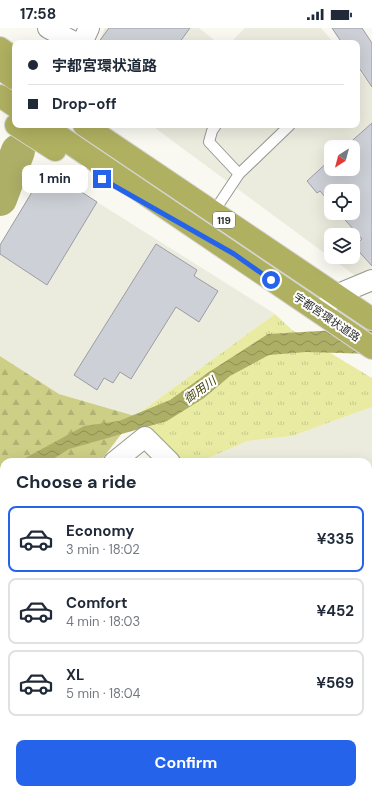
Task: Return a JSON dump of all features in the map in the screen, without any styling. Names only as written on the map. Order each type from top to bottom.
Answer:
[{"type":"highway","points":[[0,48],[12,57]]},
{"type":"highway","points":[[0,68],[12,77]]},
{"type":"highway","points":[[0,96],[12,104]]},
{"type":"highway","name":"119","points":[[0,115],[12,123]]},
{"type":"highway","name":"119","points":[[20,128],[89,171],[234,254]]},
{"type":"highway","name":"宇都宮環状道路","points":[[47,128],[372,348]]},
{"type":"highway","name":"119","points":[[92,128],[111,135],[213,212],[372,319]]},
{"type":"street","points":[[79,40],[89,28]]},
{"type":"street","points":[[50,29],[73,40]]},
{"type":"street","points":[[320,313],[336,295],[372,280]]},
{"type":"street","points":[[119,458],[145,437],[166,458]]},
{"type":"lane","points":[[214,128],[209,142],[239,174]]},
{"type":"lane","points":[[213,212],[239,174],[287,128]]},
{"type":"shaded area","points":[[105,28],[199,28],[214,40],[99,40]]},
{"type":"shaded area","points":[[245,28],[321,28],[331,40],[233,40]]},
{"type":"shaded area","points":[[360,73],[372,87],[372,275],[361,280],[339,264],[360,264],[360,228],[324,228],[324,253],[155,128],[360,128]]},
{"type":"shaded area","points":[[45,169],[275,314],[135,416],[59,394],[0,356],[0,245]]},
{"type":"shaded area","points":[[372,407],[372,458],[208,458],[248,441],[292,436]]},
{"type":"green space","points":[[275,314],[292,330],[372,378],[372,407],[292,436],[248,441],[208,458],[173,458],[135,416]]},
{"type":"green space","points":[[0,356],[59,394],[135,416],[103,458],[0,458]]},
{"type":"water","points":[[6,152],[23,163],[0,215],[0,168]]},
{"type":"water","name":"御用川","points":[[372,328],[372,354],[306,352],[269,355],[230,376],[204,398],[167,421],[69,449],[54,458],[25,458],[84,426],[119,421],[170,400],[209,372],[268,334]]},
{"type":"building","points":[[109,28],[190,28],[181,40],[100,40]]},
{"type":"building","points":[[332,28],[362,28],[372,43],[372,87],[360,69],[360,40],[340,40]]},
{"type":"building","points":[[372,123],[372,266],[360,253],[360,241],[362,239],[360,237],[360,228],[352,228],[345,220],[360,220],[360,184],[324,184],[324,196],[320,191],[317,193],[307,181],[324,165],[324,176],[360,176],[360,140],[353,140]]},
{"type":"building","points":[[46,169],[97,202],[47,285],[0,254],[0,245]]},
{"type":"building","points":[[156,244],[197,270],[194,276],[218,291],[199,322],[176,307],[131,379],[120,372],[113,383],[104,378],[97,390],[74,375]]},
{"type":"waterway","points":[[0,199],[18,151]]},
{"type":"route","points":[[102,179],[234,254],[271,280]]}]
